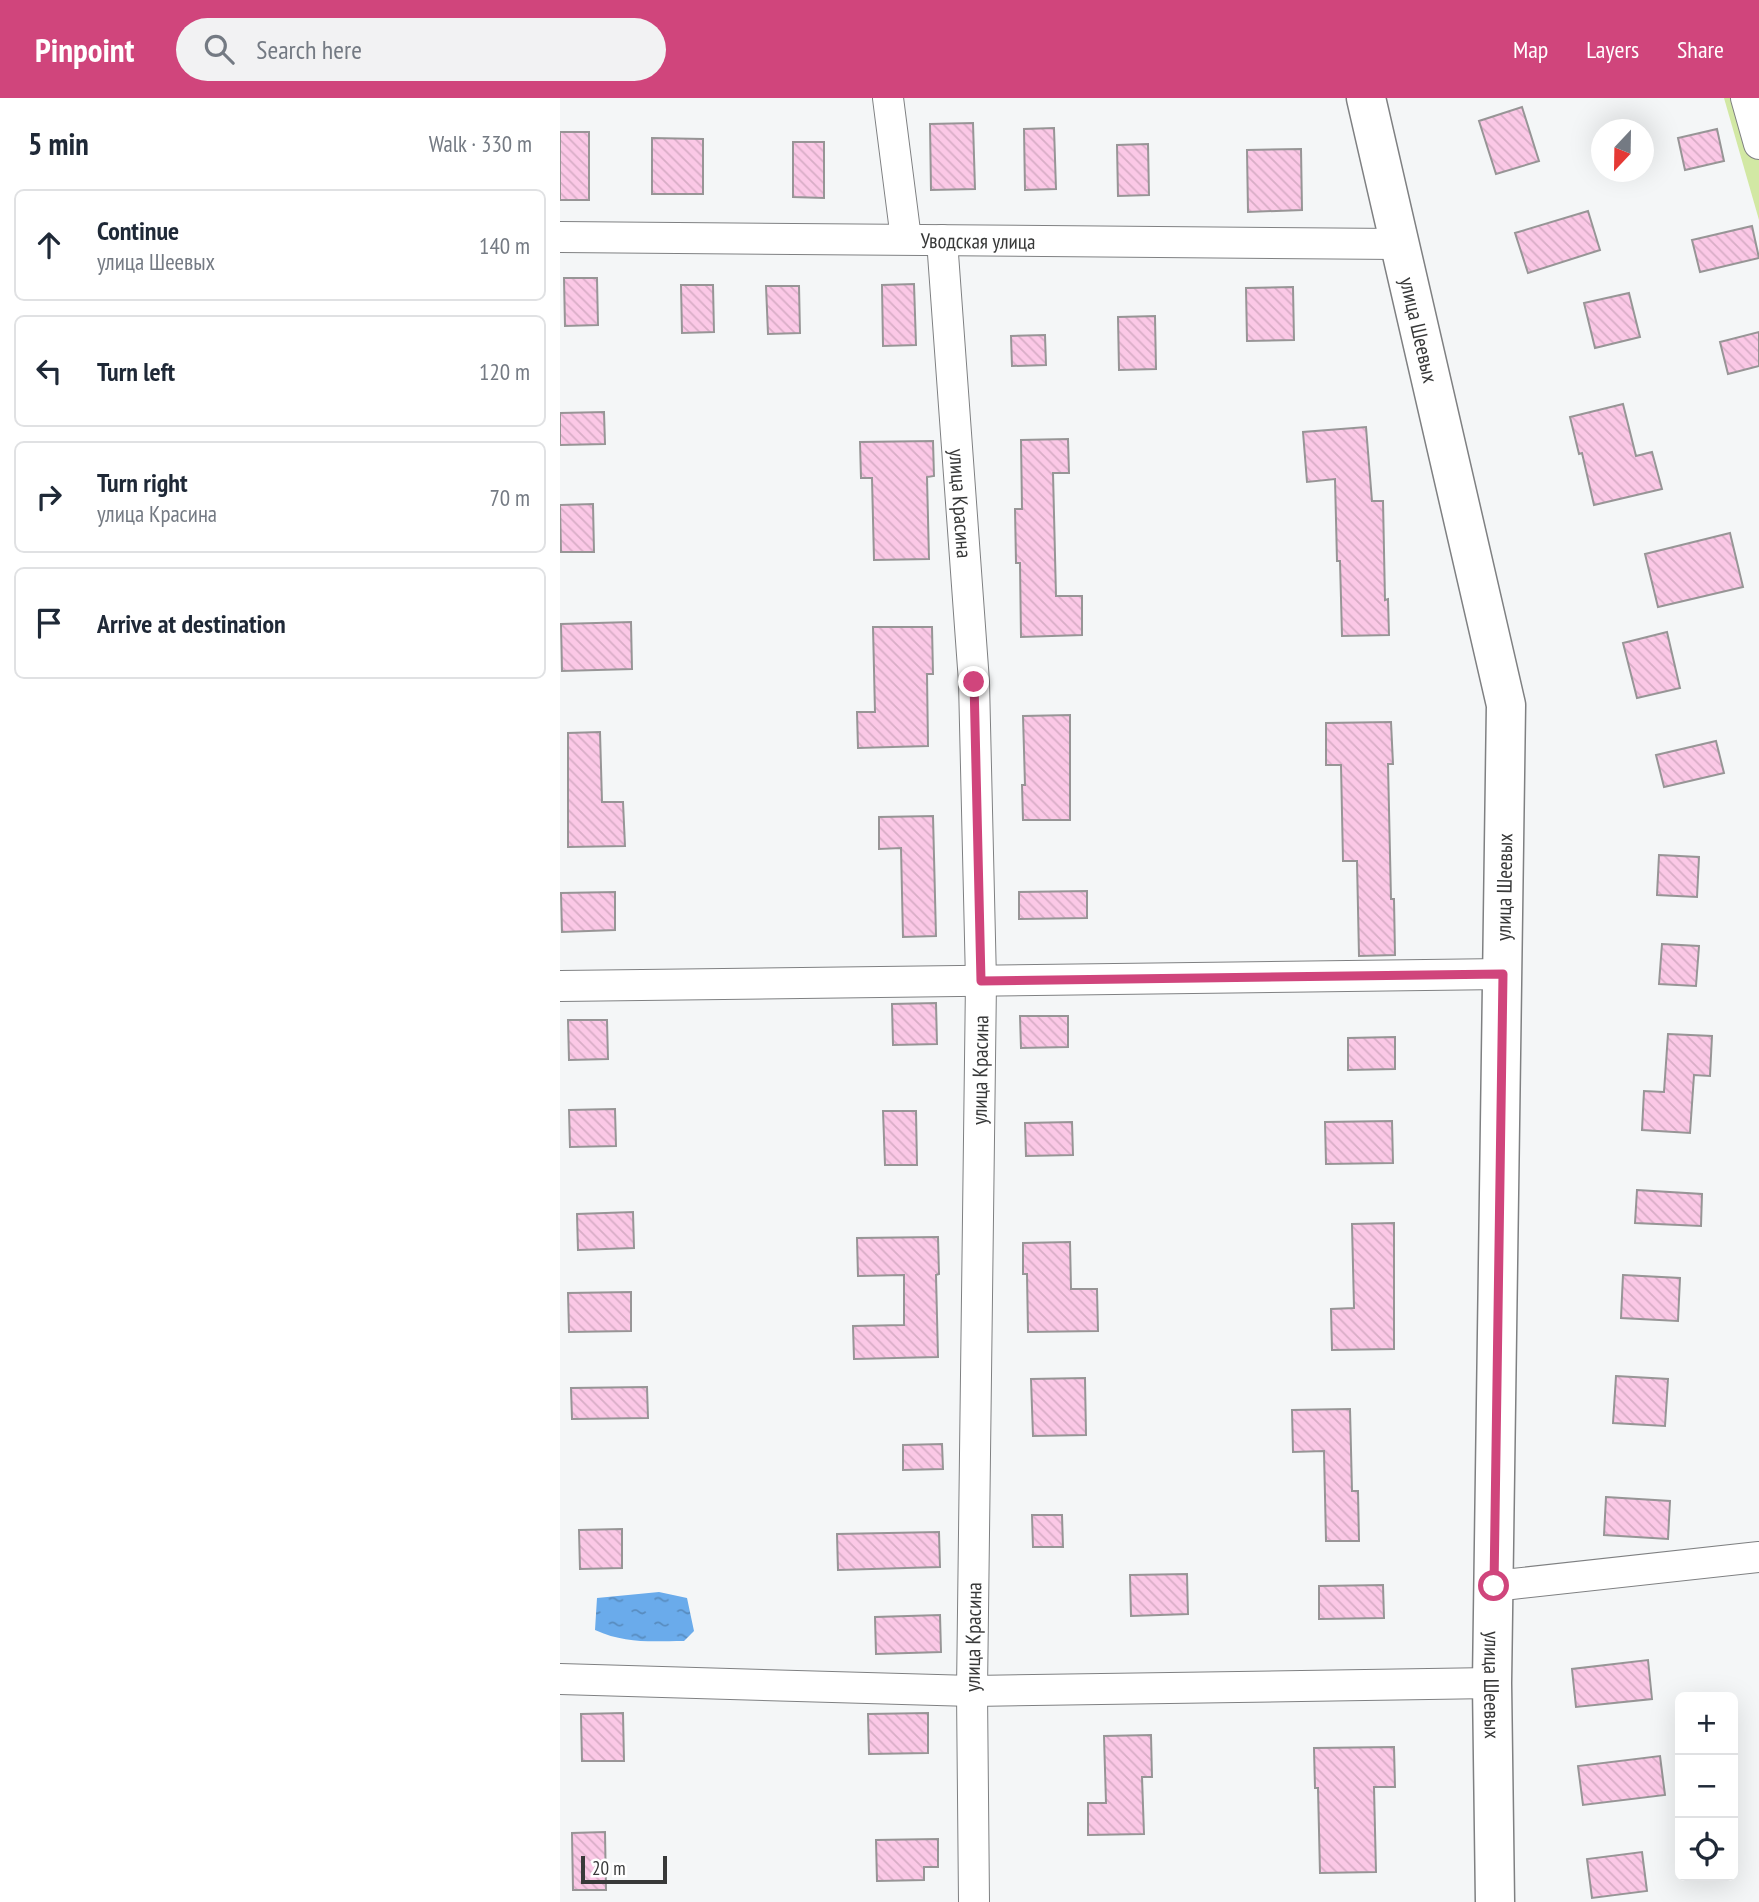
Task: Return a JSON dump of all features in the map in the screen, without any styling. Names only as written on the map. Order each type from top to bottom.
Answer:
[{"type":"main road","name":"улица Шеевых","points":[[1366,98],[1506,705],[1492,1683],[1495,1902]]},
{"type":"street","points":[[888,98],[906,239]]},
{"type":"street","points":[[1746,98],[1759,144]]},
{"type":"street","name":"Уводская улица","points":[[560,237],[1398,244]]},
{"type":"street","name":"улица Красина","points":[[942,240],[974,682],[981,981],[972,1691],[974,1902]]},
{"type":"street","points":[[560,986],[1503,974]]},
{"type":"street","points":[[1494,1586],[1759,1557]]},
{"type":"street","points":[[560,1679],[972,1691],[1492,1683]]},
{"type":"green space","points":[[1724,98],[1759,98],[1759,220]]},
{"type":"water","points":[[659,1592],[687,1598],[694,1631],[684,1641],[628,1640],[595,1630],[597,1598]]},
{"type":"building","points":[[1522,107],[1539,161],[1496,174],[1479,121]]},
{"type":"building","points":[[973,123],[975,189],[931,190],[930,124]]},
{"type":"building","points":[[1054,128],[1056,189],[1025,190],[1024,129]]},
{"type":"building","points":[[1717,129],[1724,161],[1685,170],[1678,138]]},
{"type":"building","points":[[560,132],[589,132],[589,200],[560,200]]},
{"type":"building","points":[[652,138],[703,139],[703,194],[652,194]]},
{"type":"building","points":[[793,142],[824,142],[824,198],[793,197]]},
{"type":"building","points":[[1148,144],[1149,195],[1118,196],[1117,145]]},
{"type":"building","points":[[1301,149],[1302,210],[1248,212],[1247,150]]},
{"type":"building","points":[[1588,211],[1600,250],[1528,273],[1515,233]]},
{"type":"building","points":[[1752,226],[1759,258],[1700,272],[1692,240]]},
{"type":"building","points":[[564,278],[597,278],[598,325],[565,326]]},
{"type":"building","points":[[914,284],[916,345],[883,346],[882,285]]},
{"type":"building","points":[[681,285],[713,285],[714,332],[682,333]]},
{"type":"building","points":[[766,286],[799,286],[800,333],[768,334]]},
{"type":"building","points":[[1293,287],[1294,340],[1247,341],[1246,288]]},
{"type":"building","points":[[1629,293],[1640,337],[1595,348],[1584,303]]},
{"type":"building","points":[[1155,316],[1156,369],[1119,370],[1118,317]]},
{"type":"building","points":[[1759,332],[1759,366],[1728,374],[1720,342]]},
{"type":"building","points":[[1045,335],[1046,365],[1012,366],[1011,336]]},
{"type":"building","points":[[1623,404],[1636,456],[1652,452],[1662,489],[1594,505],[1582,453],[1579,454],[1570,417]]},
{"type":"building","points":[[604,412],[605,444],[560,445],[560,413]]},
{"type":"building","points":[[1366,427],[1372,501],[1383,501],[1385,600],[1388,599],[1389,635],[1342,636],[1335,479],[1307,482],[1303,432]]},
{"type":"building","points":[[1068,439],[1069,473],[1053,473],[1056,596],[1082,596],[1082,635],[1021,637],[1020,563],[1016,563],[1015,509],[1022,509],[1021,440]]},
{"type":"building","points":[[933,441],[934,476],[927,477],[929,559],[874,560],[872,478],[861,478],[860,442]]},
{"type":"building","points":[[593,504],[594,552],[561,552],[560,505]]},
{"type":"building","points":[[1730,533],[1743,587],[1658,607],[1645,554]]},
{"type":"building","points":[[631,622],[632,669],[562,671],[561,624]]},
{"type":"building","points":[[873,627],[932,627],[933,674],[927,674],[928,746],[858,748],[857,712],[875,712]]},
{"type":"building","points":[[1667,632],[1680,688],[1637,698],[1623,643]]},
{"type":"building","points":[[1070,715],[1070,820],[1023,820],[1023,716]]},
{"type":"building","points":[[1391,722],[1393,764],[1388,764],[1395,955],[1359,956],[1357,861],[1343,861],[1341,765],[1326,765],[1326,723]]},
{"type":"building","points":[[600,732],[602,802],[623,802],[625,846],[568,847],[568,733]]},
{"type":"building","points":[[1716,741],[1724,773],[1664,787],[1656,755]]},
{"type":"building","points":[[933,816],[936,936],[903,937],[901,848],[879,849],[879,817]]},
{"type":"building","points":[[1659,855],[1699,857],[1697,897],[1657,895]]},
{"type":"building","points":[[1087,891],[1087,918],[1019,919],[1019,892]]},
{"type":"building","points":[[615,892],[615,930],[562,932],[561,893]]},
{"type":"building","points":[[1662,944],[1699,946],[1696,986],[1659,984]]},
{"type":"building","points":[[936,1003],[937,1044],[893,1045],[892,1004]]},
{"type":"building","points":[[1020,1016],[1068,1016],[1068,1047],[1021,1048]]},
{"type":"building","points":[[568,1020],[607,1020],[608,1059],[569,1060]]},
{"type":"building","points":[[1668,1034],[1712,1036],[1710,1076],[1694,1075],[1690,1133],[1642,1130],[1644,1091],[1664,1092]]},
{"type":"building","points":[[1395,1037],[1395,1069],[1348,1070],[1348,1038]]},
{"type":"building","points":[[615,1109],[616,1146],[570,1147],[569,1110]]},
{"type":"building","points":[[883,1111],[916,1111],[917,1165],[885,1165]]},
{"type":"building","points":[[1392,1121],[1393,1163],[1326,1164],[1325,1122]]},
{"type":"building","points":[[1072,1122],[1073,1155],[1026,1156],[1025,1123]]},
{"type":"building","points":[[1637,1190],[1702,1194],[1701,1226],[1635,1223]]},
{"type":"building","points":[[633,1212],[634,1248],[578,1250],[577,1214]]},
{"type":"building","points":[[1394,1223],[1394,1349],[1332,1350],[1331,1309],[1354,1308],[1352,1224]]},
{"type":"building","points":[[938,1237],[938,1357],[854,1359],[853,1326],[904,1325],[904,1275],[858,1276],[857,1238]]},
{"type":"building","points":[[1070,1242],[1071,1289],[1097,1289],[1098,1331],[1028,1332],[1027,1274],[1023,1274],[1023,1243]]},
{"type":"building","points":[[1623,1275],[1680,1278],[1678,1321],[1621,1318]]},
{"type":"building","points":[[631,1292],[631,1331],[569,1332],[568,1293]]},
{"type":"building","points":[[1616,1376],[1668,1379],[1665,1426],[1613,1423]]},
{"type":"building","points":[[1085,1378],[1086,1435],[1033,1436],[1031,1379]]},
{"type":"building","points":[[647,1387],[648,1418],[572,1419],[571,1388]]},
{"type":"building","points":[[1350,1409],[1352,1491],[1358,1491],[1359,1541],[1326,1541],[1324,1451],[1293,1452],[1292,1410]]},
{"type":"building","points":[[942,1444],[943,1469],[903,1470],[903,1445]]},
{"type":"building","points":[[1606,1497],[1670,1501],[1668,1539],[1604,1535]]},
{"type":"building","points":[[1032,1515],[1062,1515],[1063,1547],[1033,1547]]},
{"type":"building","points":[[622,1529],[622,1568],[580,1569],[579,1530]]},
{"type":"building","points":[[939,1532],[940,1567],[838,1570],[837,1534]]},
{"type":"building","points":[[1187,1574],[1188,1614],[1131,1616],[1130,1575]]},
{"type":"building","points":[[1383,1585],[1384,1618],[1319,1619],[1319,1586]]},
{"type":"building","points":[[940,1615],[941,1652],[876,1654],[875,1617]]},
{"type":"building","points":[[1648,1660],[1652,1699],[1576,1707],[1572,1669]]},
{"type":"building","points":[[623,1713],[624,1761],[582,1761],[581,1714]]},
{"type":"building","points":[[928,1713],[928,1753],[869,1754],[868,1714]]},
{"type":"building","points":[[1151,1735],[1152,1777],[1142,1777],[1144,1834],[1088,1835],[1088,1803],[1106,1803],[1104,1736]]},
{"type":"building","points":[[1394,1747],[1395,1787],[1374,1787],[1376,1872],[1320,1873],[1314,1748]]},
{"type":"building","points":[[1660,1756],[1665,1795],[1583,1805],[1578,1766]]},
{"type":"building","points":[[605,1832],[606,1890],[573,1890],[572,1833]]},
{"type":"building","points":[[938,1839],[938,1867],[924,1867],[924,1880],[877,1881],[876,1840]]},
{"type":"building","points":[[1642,1852],[1647,1891],[1592,1898],[1587,1859]]},
{"type":"route","points":[[974,682],[981,981],[1503,974],[1494,1586]]}]
